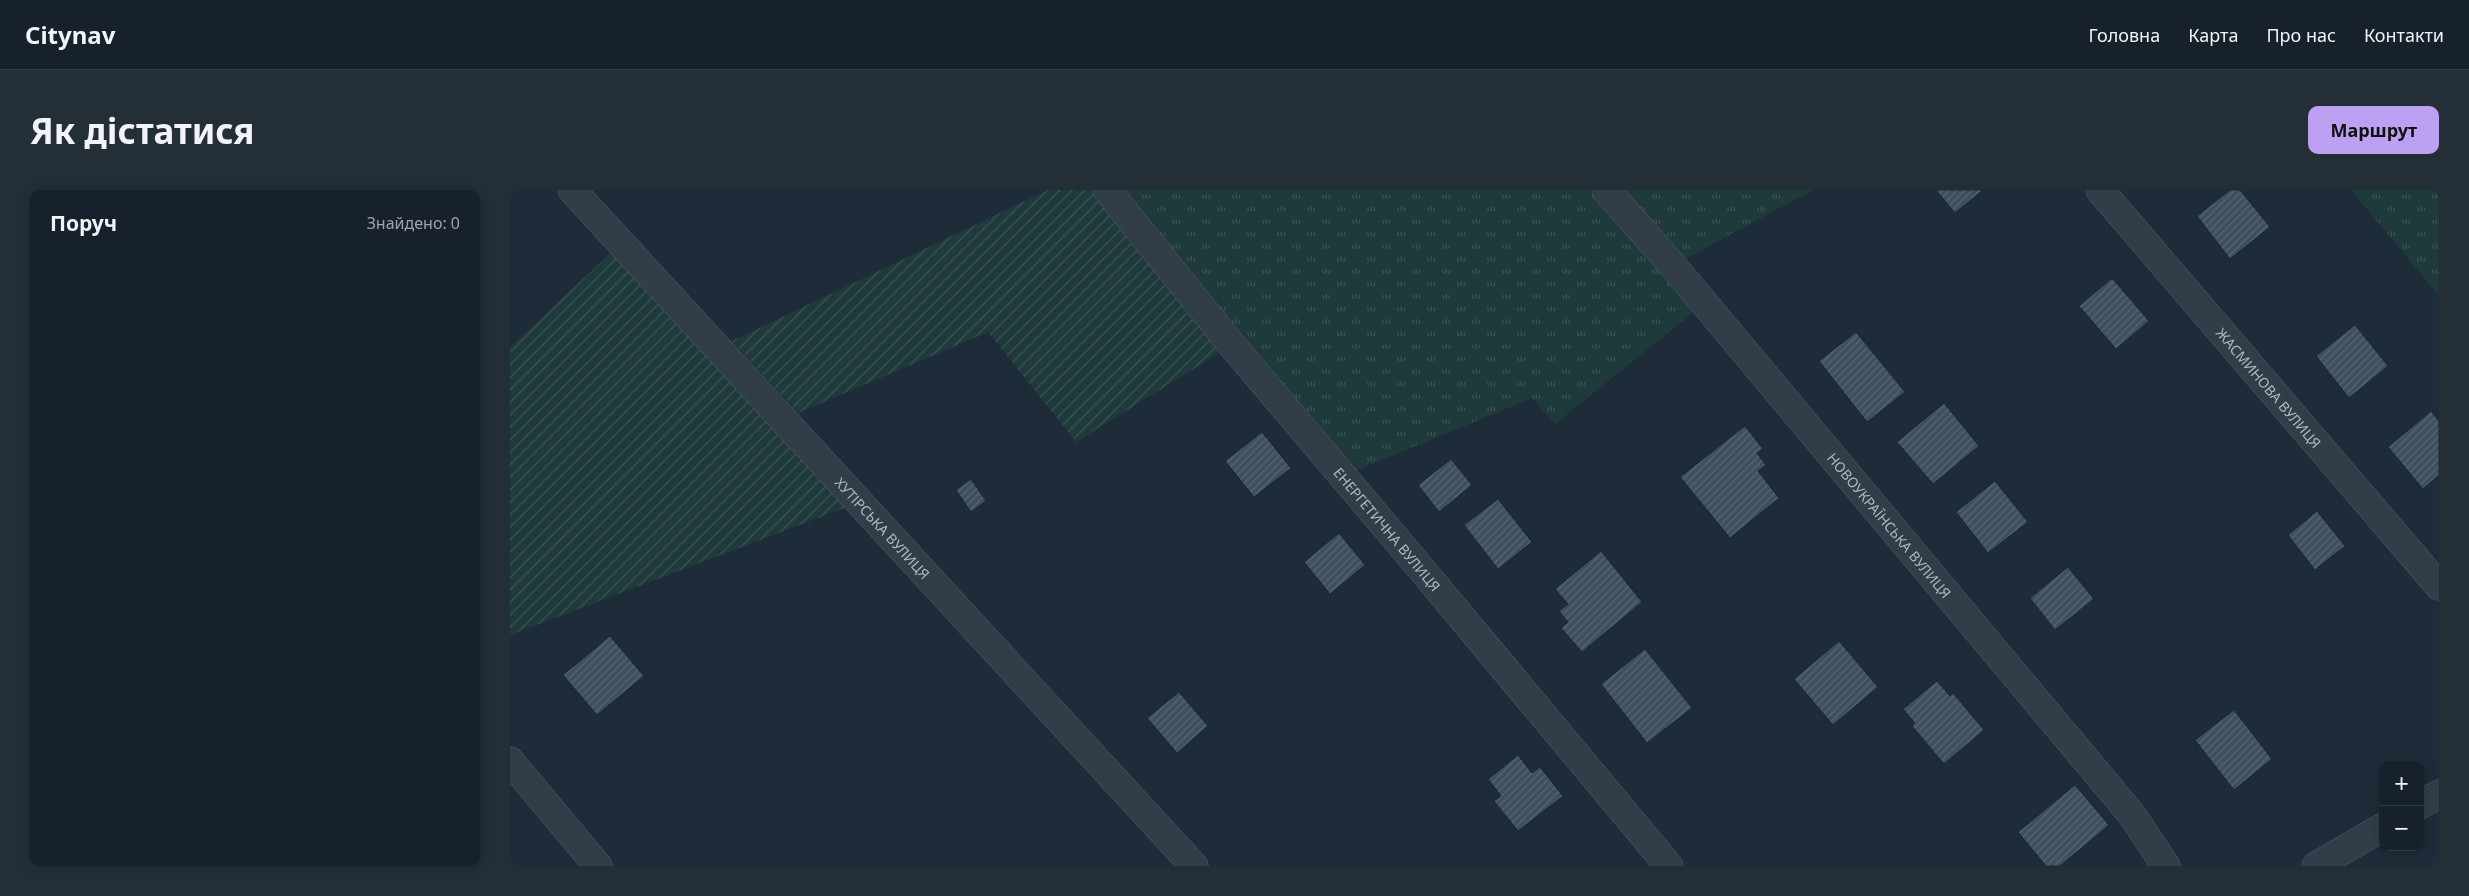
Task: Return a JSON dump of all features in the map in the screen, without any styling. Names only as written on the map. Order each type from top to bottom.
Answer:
[{"type":"street","name":"ХУТІРСЬКА ВУЛИЦЯ","points":[[572,190],[1194,866]]},
{"type":"street","name":"ЕНЕРГЕТИЧНА ВУЛИЦЯ","points":[[1107,190],[1230,344],[1413,559],[1669,866]]},
{"type":"street","name":"НОВОУКРАЇНСЬКА ВУЛИЦЯ","points":[[1606,190],[1674,267],[2132,815],[2166,866]]},
{"type":"street","name":"ЖАСМИНОВА ВУЛИЦЯ","points":[[2100,190],[2439,586]]},
{"type":"street","points":[[510,761],[598,866]]},
{"type":"street","points":[[2424,803],[2439,794]]},
{"type":"street","points":[[2316,866],[2379,829]]},
{"type":"green space","points":[[1048,190],[1091,190],[1221,352],[1076,442],[988,332],[798,413],[732,341]]},
{"type":"green space","points":[[1124,190],[1591,190],[1696,310],[1555,424],[1532,398],[1355,471],[1240,336]]},
{"type":"green space","points":[[1621,190],[1813,190],[1683,260]]},
{"type":"green space","points":[[2351,190],[2439,190],[2439,296]]},
{"type":"green space","points":[[612,252],[847,507],[510,635],[510,347]]},
{"type":"building","points":[[1936,190],[1983,190],[1955,213]]},
{"type":"building","points":[[2230,190],[2240,190],[2270,227],[2230,259],[2197,216]]},
{"type":"building","points":[[2112,278],[2149,321],[2116,349],[2079,306]]},
{"type":"building","points":[[2355,325],[2388,366],[2349,398],[2316,356]]},
{"type":"building","points":[[1856,332],[1905,392],[1867,422],[1819,361]]},
{"type":"building","points":[[1944,403],[1979,446],[1933,484],[1897,442]]},
{"type":"building","points":[[2431,411],[2439,421],[2439,475],[2423,489],[2388,447]]},
{"type":"building","points":[[1745,426],[1763,449],[1757,453],[1766,465],[1758,471],[1779,498],[1730,538],[1680,477]]},
{"type":"building","points":[[1262,432],[1291,468],[1254,497],[1225,461]]},
{"type":"building","points":[[1451,459],[1472,485],[1439,512],[1418,485]]},
{"type":"building","points":[[971,479],[986,501],[971,512],[956,490]]},
{"type":"building","points":[[1995,481],[2028,522],[1988,553],[1956,512]]},
{"type":"building","points":[[1498,499],[1532,542],[1498,569],[1464,525]]},
{"type":"building","points":[[2317,511],[2345,546],[2315,570],[2288,535]]},
{"type":"building","points":[[1339,533],[1365,565],[1330,594],[1304,562]]},
{"type":"building","points":[[1601,551],[1642,602],[1582,652],[1561,628],[1568,622],[1559,611],[1568,604],[1555,589]]},
{"type":"building","points":[[2068,567],[2094,599],[2055,630],[2030,598]]},
{"type":"building","points":[[610,636],[644,676],[597,715],[563,675]]},
{"type":"building","points":[[1839,641],[1878,687],[1833,725],[1794,679]]},
{"type":"building","points":[[1645,649],[1692,708],[1647,743],[1601,684]]},
{"type":"building","points":[[1937,681],[1950,696],[1953,693],[1984,730],[1944,764],[1912,726],[1915,723],[1903,709]]},
{"type":"building","points":[[1179,692],[1208,726],[1177,753],[1147,718]]},
{"type":"building","points":[[2234,710],[2272,759],[2234,790],[2195,740]]},
{"type":"building","points":[[1518,755],[1532,773],[1540,767],[1563,796],[1518,831],[1494,801],[1501,796],[1488,779]]},
{"type":"building","points":[[2075,785],[2109,825],[2060,866],[2046,866],[2018,832]]}]
